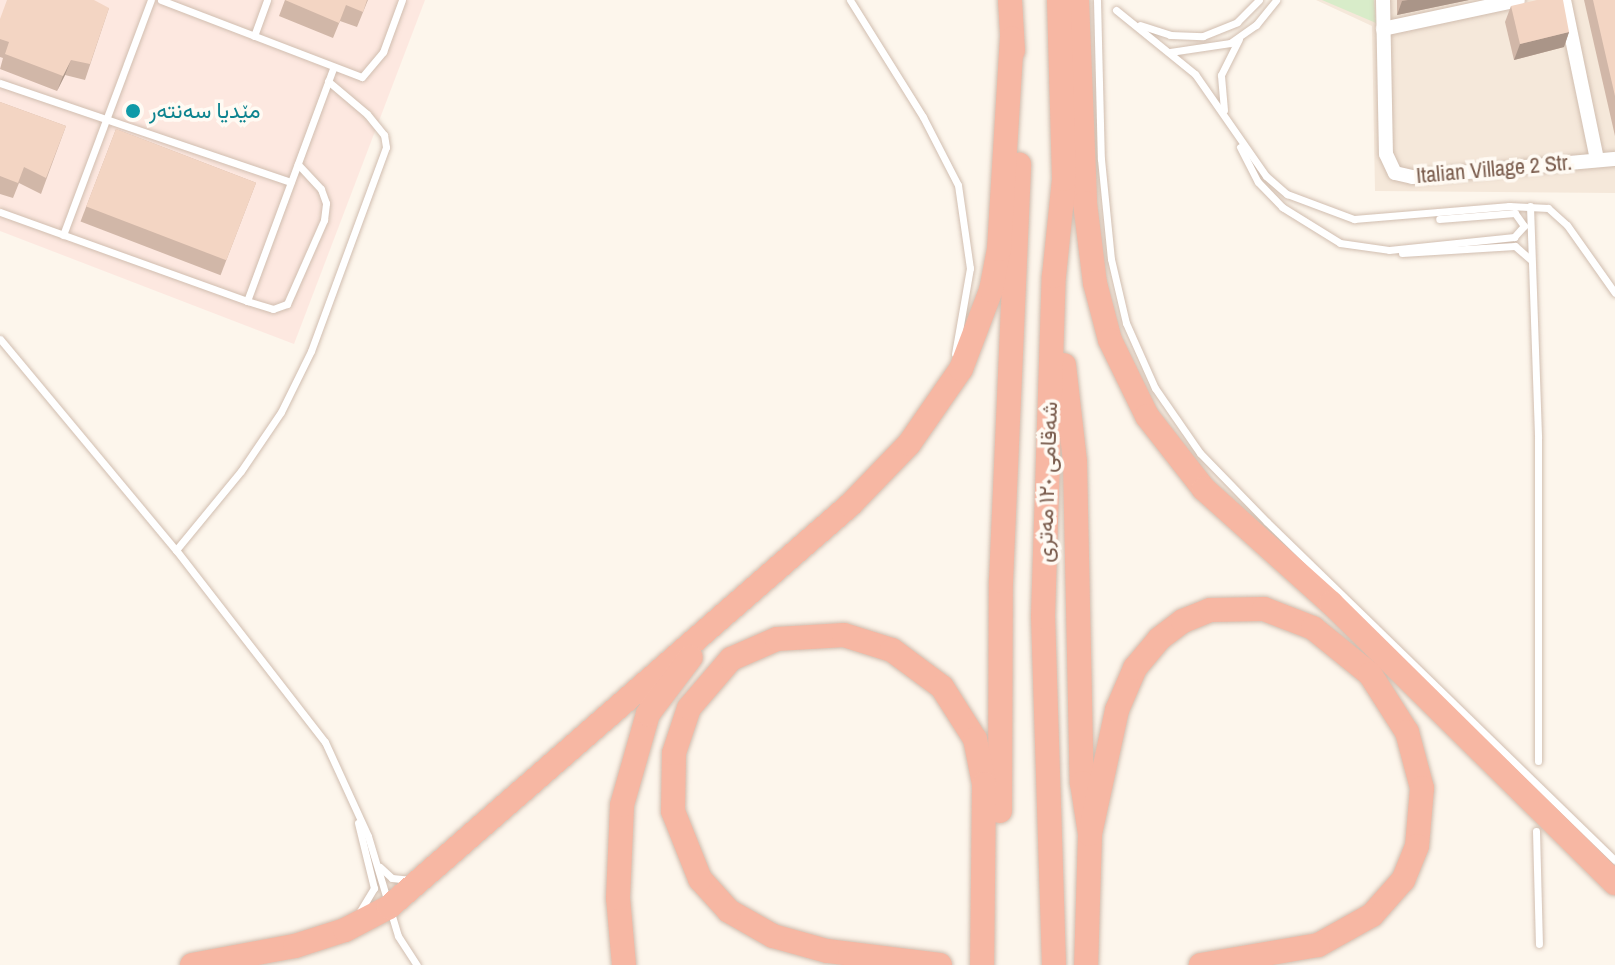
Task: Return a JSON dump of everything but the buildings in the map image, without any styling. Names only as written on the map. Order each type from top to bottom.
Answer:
[{"type":"highway","name":"شەقامی ١٢٠ مەتری","points":[[996,965],[991,930],[1001,581],[1020,205],[1010,0]]},
{"type":"highway","name":"شەقامی ١٢٠ مەتری","points":[[1054,965],[1056,938],[1043,617],[1054,276],[1064,179],[1059,0]]},
{"type":"highway","points":[[1077,0],[1085,203],[1095,283],[1110,340],[1147,416],[1204,489],[1331,603],[1615,883]]},
{"type":"highway","points":[[192,965],[333,934],[389,907],[850,505],[909,444],[961,369],[991,290],[999,249],[1012,38]]},
{"type":"highway","points":[[1054,276],[1075,462],[1082,783],[1090,834],[1086,965]]},
{"type":"highway","points":[[624,965],[619,927],[622,805],[637,747],[648,714],[666,687],[731,609]]},
{"type":"highway","points":[[1090,834],[1117,710],[1135,668],[1159,639],[1183,621],[1210,610],[1264,609],[1313,628],[1370,674],[1407,732],[1422,788],[1417,846],[1403,880],[1372,915],[1327,941],[1275,956],[1201,965]]},
{"type":"highway","points":[[940,965],[796,944],[754,927],[708,890],[683,845],[671,784],[682,723],[721,667],[777,639],[844,635],[892,650],[942,687],[968,724],[981,761],[991,930],[982,965]]},
{"type":"street","name":"Italian Village 2 Str.","points":[[1383,0],[1386,154],[1398,176],[1615,159]]},
{"type":"street","points":[[1383,29],[1518,0]]},
{"type":"street","name":"Italian Village 2 Str.","points":[[1564,0],[1597,160]]},
{"type":"lane","points":[[63,235],[103,119],[151,0]]},
{"type":"lane","points":[[161,0],[353,76],[370,72],[383,52],[402,0]]},
{"type":"lane","points":[[254,36],[267,0]]},
{"type":"lane","points":[[850,0],[941,148],[967,224],[970,268],[963,324],[947,375],[909,444]]},
{"type":"lane","points":[[1097,0],[1101,159],[1111,259],[1126,323],[1155,388],[1200,453],[1267,522],[1615,860]]},
{"type":"lane","points":[[1127,18],[1170,35],[1203,36],[1237,22],[1259,0]]},
{"type":"lane","points":[[1276,0],[1239,39],[1221,75],[1220,95],[1258,182],[1282,207],[1326,238],[1364,249],[1411,253],[1515,246],[1533,263]]},
{"type":"lane","points":[[1116,10],[1201,81],[1266,176],[1287,194],[1342,216],[1381,218],[1511,212],[1524,226],[1514,237],[1364,249]]},
{"type":"lane","points":[[1168,51],[1202,51],[1239,39]]},
{"type":"lane","points":[[247,301],[333,69]]},
{"type":"lane","points":[[176,550],[241,471],[281,412],[311,351],[386,147],[384,135],[367,114],[328,81]]},
{"type":"lane","points":[[0,83],[291,182]]},
{"type":"lane","points":[[0,212],[273,309],[287,304],[324,220],[321,189],[298,164]]},
{"type":"lane","points":[[1381,218],[1530,206],[1555,211],[1615,293]]},
{"type":"lane","points":[[1530,206],[1538,761]]},
{"type":"lane","points":[[0,339],[176,550],[307,716],[352,797],[403,945],[417,965]]},
{"type":"lane","points":[[243,955],[345,920],[370,900],[372,872],[352,797]]},
{"type":"lane","points":[[1536,831],[1539,944]]},
{"type":"lane","points":[[374,857],[386,875],[400,881],[437,866]]},
{"type":"shaded area","points":[[0,0],[425,0],[294,344],[0,231]]},
{"type":"shaded area","points":[[1316,0],[1615,0],[1615,193],[1375,191],[1372,26]]},
{"type":"green space","points":[[1322,0],[1374,0],[1376,23]]},
{"type":"place","name":"مێدیا سەنتەر","points":[[133,111]]}]
